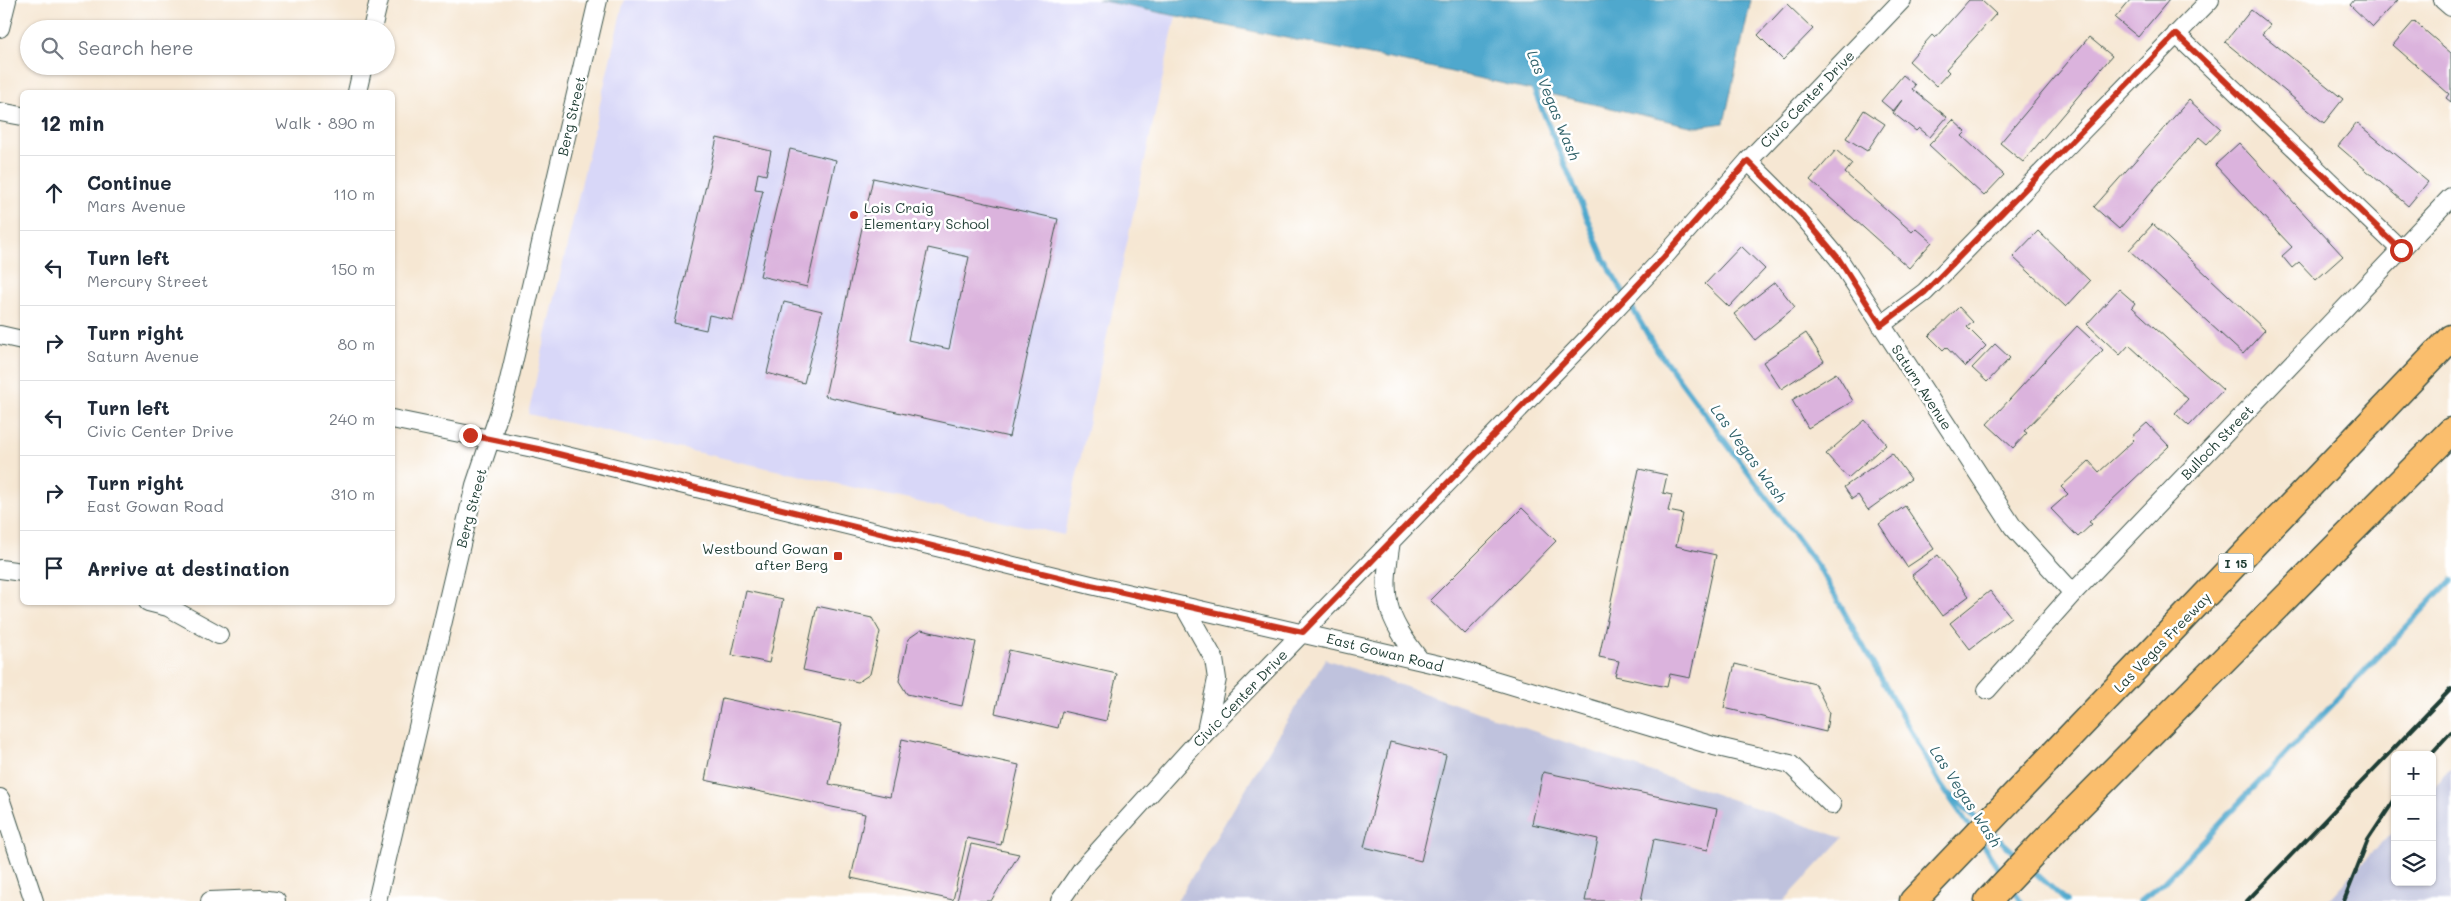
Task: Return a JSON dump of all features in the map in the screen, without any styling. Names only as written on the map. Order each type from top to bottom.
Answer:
[{"type":"highway","name":"Las Vegas Freeway","points":[[1919,895],[2451,338]]},
{"type":"highway","points":[[1988,901],[2062,823],[2451,431]]},
{"type":"highway","points":[[2422,462],[2451,440]]},
{"type":"street","points":[[0,28],[7,0]]},
{"type":"street","points":[[374,20],[378,0]]},
{"type":"street","name":"Berg Street","points":[[377,901],[475,485],[506,393],[598,0]]},
{"type":"street","name":"Civic Center Drive","points":[[1060,901],[1082,870],[1206,732],[1586,340],[1664,257],[1748,161],[1902,0]]},
{"type":"street","points":[[1881,325],[1925,292],[2210,0]]},
{"type":"street","points":[[2443,0],[2451,7]]},
{"type":"street","points":[[2176,34],[2401,250]]},
{"type":"street","points":[[357,90],[361,75]]},
{"type":"street","points":[[0,112],[20,116]]},
{"type":"street","name":"Saturn Avenue","points":[[1748,161],[1802,215],[1838,258],[2013,527],[2073,593]]},
{"type":"street","name":"Bulloch Street","points":[[1987,690],[2073,593],[2451,197]]},
{"type":"street","points":[[0,335],[20,340]]},
{"type":"street","name":"East Gowan Road","points":[[395,420],[491,438],[1184,606],[1461,670],[1714,746],[1790,764],[1832,805]]},
{"type":"street","points":[[1391,541],[1386,585],[1389,611],[1400,634],[1420,660]]},
{"type":"street","points":[[0,569],[20,572]]},
{"type":"street","points":[[160,605],[168,607],[219,635]]},
{"type":"street","points":[[1184,606],[1214,659],[1218,679],[1206,732]]},
{"type":"street","points":[[0,798],[34,901]]},
{"type":"street","points":[[210,901],[260,899],[276,901]]},
{"type":"shaded area","name":"Lois Craig Elementary School","points":[[624,0],[1098,0],[1176,16],[1064,535],[528,414]]},
{"type":"shaded area","points":[[1325,659],[1843,838],[1784,901],[1177,901]]},
{"type":"shaded area","points":[[2451,768],[2451,901],[2327,901],[2391,832],[2391,886],[2436,886],[2436,784]]},
{"type":"water","points":[[1098,0],[1751,0],[1724,123],[1695,127],[1425,66]]},
{"type":"building","points":[[1969,0],[1981,0],[1996,14],[1946,69],[1949,72],[1936,86],[1909,61],[1932,35],[1935,38]]},
{"type":"building","points":[[2130,0],[2169,0],[2138,37],[2115,18]]},
{"type":"building","points":[[2354,0],[2398,0],[2373,27],[2350,5]]},
{"type":"building","points":[[1787,4],[1813,29],[1783,60],[1758,35]]},
{"type":"building","points":[[2251,10],[2270,25],[2262,34],[2343,99],[2324,123],[2225,42]]},
{"type":"building","points":[[2414,21],[2451,53],[2451,102],[2446,98],[2449,94],[2393,45]]},
{"type":"building","points":[[2089,37],[2112,56],[2023,162],[2000,143]]},
{"type":"building","points":[[1903,75],[1915,85],[1912,89],[1947,117],[1930,137],[1919,128],[1916,131],[1893,113],[1902,100],[1893,111],[1881,101]]},
{"type":"building","points":[[2189,100],[2221,129],[2207,144],[2199,137],[2119,229],[2094,207]]},
{"type":"building","points":[[1864,110],[1885,124],[1867,151],[1846,138]]},
{"type":"building","points":[[1953,120],[1966,132],[1962,136],[2004,175],[1984,196],[1929,145]]},
{"type":"building","points":[[2357,123],[2428,182],[2408,206],[2338,146]]},
{"type":"building","points":[[717,138],[771,151],[766,175],[758,173],[755,189],[763,190],[733,320],[709,315],[706,330],[674,323]]},
{"type":"building","points":[[2239,143],[2343,256],[2316,280],[2299,262],[2292,268],[2282,256],[2292,247],[2215,165]]},
{"type":"building","points":[[790,149],[836,160],[807,287],[760,276]]},
{"type":"building","points":[[1836,150],[1852,164],[1845,173],[1912,232],[1916,228],[1932,242],[1909,268],[1810,180]]},
{"type":"building","points":[[873,178],[1058,219],[1009,437],[825,396]],"holes":[[[928,248],[969,257],[949,349],[908,340]]]},
{"type":"building","points":[[2153,224],[2265,330],[2243,354],[2129,250]]},
{"type":"building","points":[[2038,231],[2090,281],[2066,307],[2013,257]]},
{"type":"building","points":[[1741,246],[1765,269],[1729,307],[1705,284]]},
{"type":"building","points":[[1775,282],[1795,307],[1755,340],[1734,314]]},
{"type":"building","points":[[2119,289],[2135,303],[2132,307],[2223,390],[2189,426],[2175,413],[2188,399],[2129,345],[2120,355],[2087,324]]},
{"type":"building","points":[[784,302],[822,311],[804,383],[767,373]]},
{"type":"building","points":[[1959,307],[1973,322],[1967,327],[1986,346],[1965,367],[1946,347],[1943,350],[1929,336]]},
{"type":"building","points":[[2077,326],[2103,350],[2024,431],[2027,433],[2013,448],[1987,424]]},
{"type":"building","points":[[1806,333],[1824,361],[1781,389],[1763,362]]},
{"type":"building","points":[[1995,344],[2010,358],[1987,382],[1972,368]]},
{"type":"building","points":[[1836,373],[1853,401],[1808,428],[1792,400]]},
{"type":"building","points":[[1865,420],[1886,444],[1848,478],[1826,454]]},
{"type":"building","points":[[2147,423],[2169,446],[2089,522],[2092,524],[2078,537],[2051,509],[2068,494],[2061,487],[2089,461],[2099,472],[2134,440],[2131,437]]},
{"type":"building","points":[[1892,453],[1911,479],[1868,510],[1858,495],[1852,499],[1844,487]]},
{"type":"building","points":[[1639,469],[1667,475],[1663,493],[1672,495],[1668,511],[1683,514],[1676,546],[1716,555],[1690,678],[1670,674],[1667,687],[1615,676],[1619,661],[1599,657]]},
{"type":"building","points":[[1905,506],[1934,549],[1907,567],[1879,524]]},
{"type":"building","points":[[1522,508],[1556,541],[1465,634],[1430,600]]},
{"type":"building","points":[[1938,555],[1969,596],[1942,616],[1912,575]]},
{"type":"building","points":[[746,591],[783,599],[769,663],[732,655]]},
{"type":"building","points":[[1990,591],[2011,617],[1970,649],[1950,623]]},
{"type":"building","points":[[817,606],[872,618],[880,632],[870,674],[858,682],[803,670]]},
{"type":"building","points":[[921,630],[976,642],[962,706],[907,694],[899,681],[908,639]]},
{"type":"building","points":[[1009,650],[1117,674],[1106,721],[1062,711],[1058,728],[995,713]]},
{"type":"building","points":[[1735,664],[1815,684],[1829,712],[1826,732],[1724,708]]},
{"type":"building","points":[[722,698],[842,724],[829,784],[890,797],[902,739],[1019,765],[1001,845],[967,838],[953,900],[851,878],[865,814],[705,780]]},
{"type":"building","points":[[1390,742],[1446,755],[1421,861],[1364,847]]},
{"type":"building","points":[[1543,772],[1717,809],[1708,850],[1654,839],[1641,901],[1585,901],[1598,839],[1532,824]]},
{"type":"building","points":[[971,844],[1019,854],[991,901],[957,901]]},
{"type":"waterway","name":"Las Vegas Wash","points":[[1532,85],[1604,259],[1653,344],[1821,571],[1941,785],[1972,830]]},
{"type":"waterway","points":[[2140,901],[2163,883],[2451,580]]},
{"type":"waterway","points":[[1950,794],[1980,822]]},
{"type":"waterway","points":[[1989,830],[2019,857]]},
{"type":"waterway","name":"Las Vegas Wash","points":[[1980,841],[2003,875]]},
{"type":"waterway","points":[[2029,867],[2066,901]]},
{"type":"waterway","name":"Las Vegas Wash","points":[[2011,886],[2021,901]]},
{"type":"railway","points":[[2247,901],[2451,689]]},
{"type":"railway","points":[[2434,751],[2451,732]]},
{"type":"railway","points":[[2344,901],[2368,840],[2391,805]]},
{"type":"place","name":"Lois Craig Elementary School","points":[[854,215]]},
{"type":"place","name":"Westbound Gowan after Berg","points":[[838,556]]},
{"type":"route","points":[[470,435],[538,449],[1026,567],[1091,585],[1303,632],[1586,340],[1664,257],[1748,161],[1802,215],[1838,258],[1881,325],[1925,292],[2176,34],[2401,250]]}]
